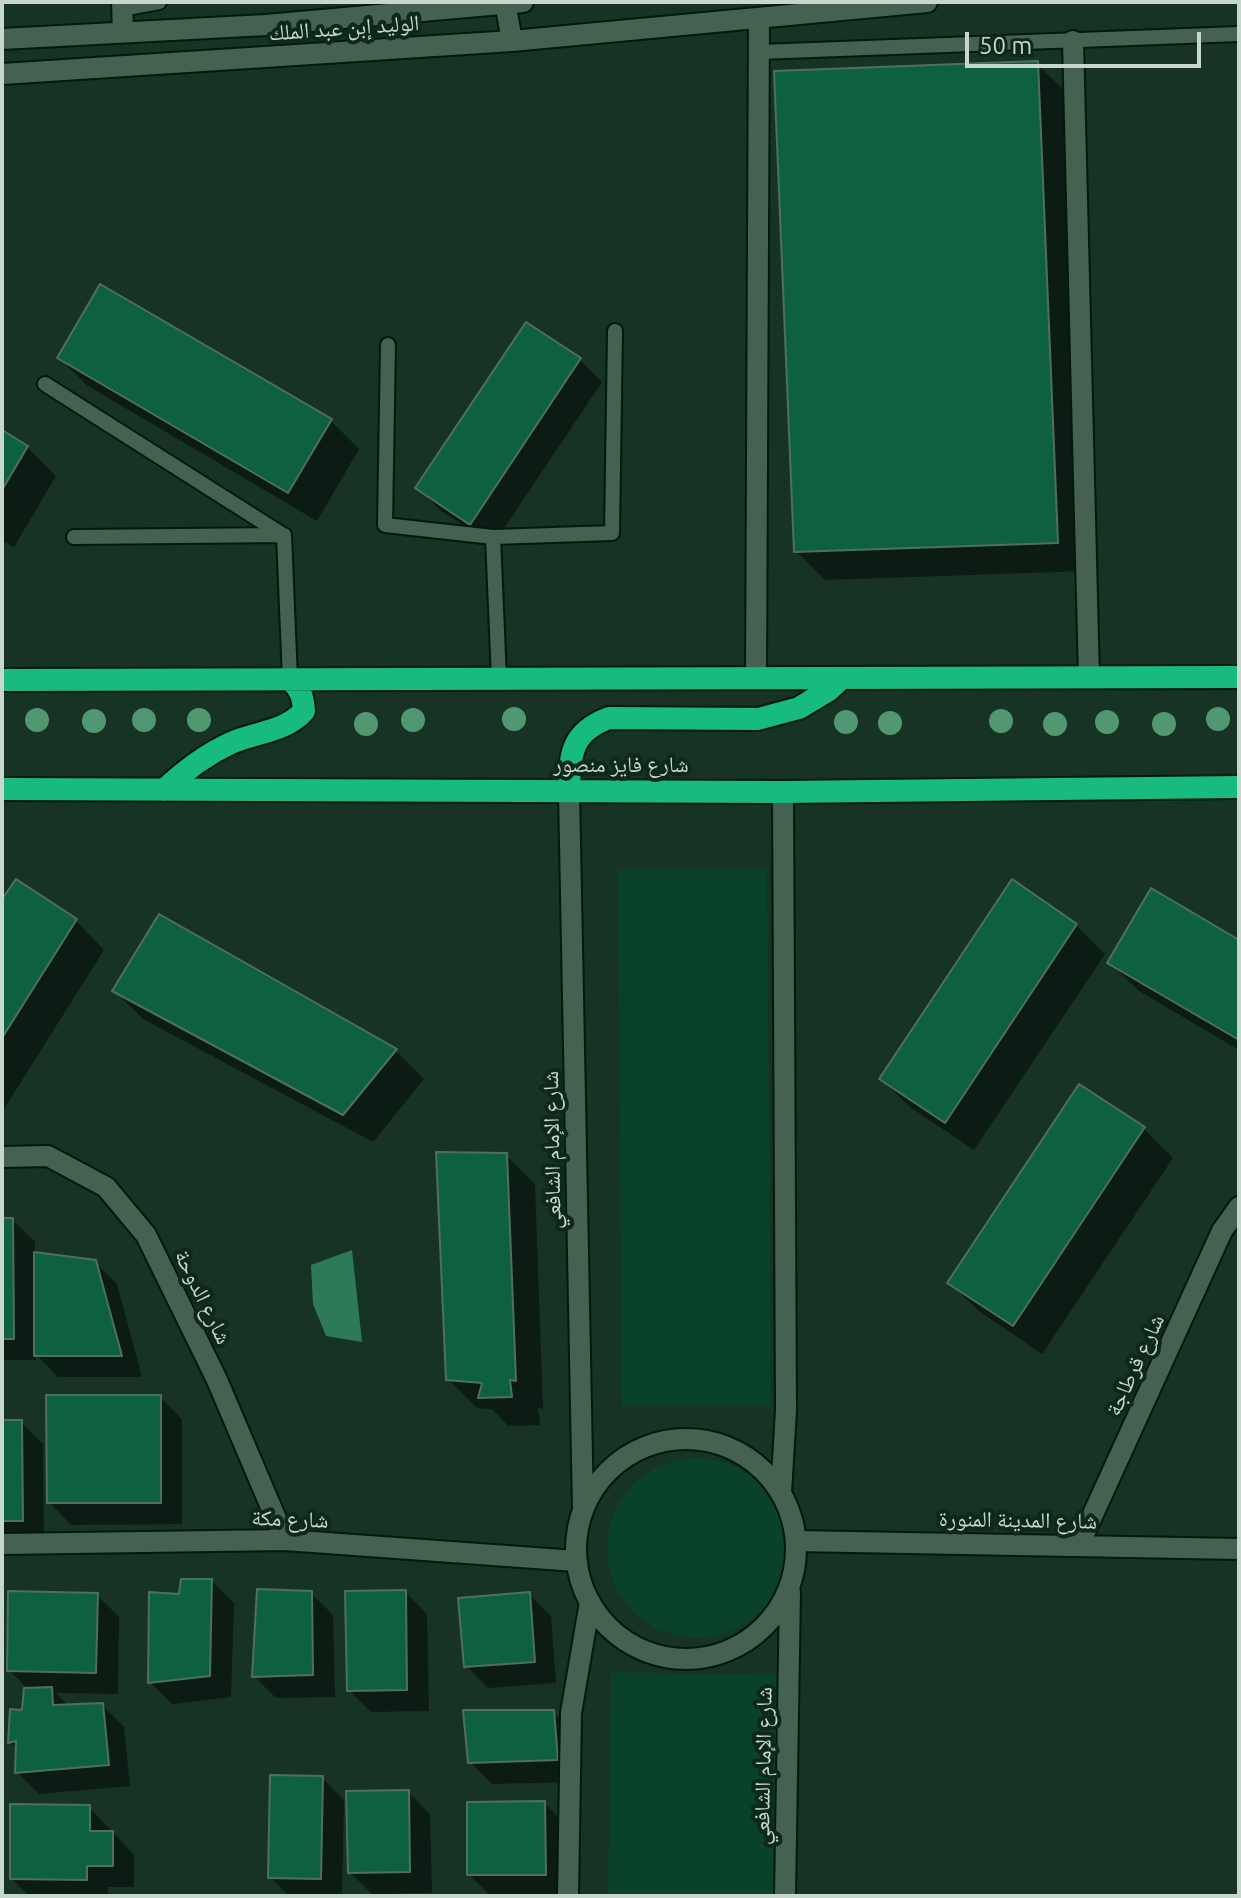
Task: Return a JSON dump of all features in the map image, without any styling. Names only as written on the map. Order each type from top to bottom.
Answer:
[{"type":"highway","points":[[2,680],[1239,677]]},
{"type":"highway","points":[[569,791],[574,747],[594,723],[609,718],[758,719],[799,708],[815,700],[842,678]]},
{"type":"highway","points":[[164,790],[184,771],[219,749],[293,723],[304,711],[296,685],[290,680]]},
{"type":"highway","name":"شارع فايز منصور","points":[[2,789],[783,792],[1239,787]]},
{"type":"street","name":"الوليد إبن عبد الملك","points":[[2,74],[512,41],[927,2]]},
{"type":"street","points":[[511,3],[512,41]]},
{"type":"street","name":"الوليد إبن عبد الملك","points":[[2,39],[266,25],[511,3]]},
{"type":"street","points":[[122,6],[123,32]]},
{"type":"street","points":[[756,678],[759,18]]},
{"type":"street","points":[[1073,41],[1089,678]]},
{"type":"street","name":"شارع الإمام الشافعي","points":[[569,791],[583,1509]]},
{"type":"street","points":[[781,1493],[786,1410],[783,792]]},
{"type":"street","name":"شارع الدوحة","points":[[2,1157],[48,1156],[106,1187],[146,1235],[217,1380],[285,1540]]},
{"type":"street","name":"شارع قرطاجة","points":[[1079,1545],[1222,1231],[1239,1207]]},
{"type":"street","points":[[677,1439],[717,1443],[754,1461],[781,1493],[792,1516],[796,1541],[790,1589],[771,1620],[744,1643],[712,1656],[676,1659],[642,1650],[612,1630],[590,1602],[576,1561],[576,1535],[583,1509],[604,1474],[637,1449],[677,1439]]},
{"type":"street","name":"شارع مكة","points":[[2,1544],[285,1540],[576,1561]]},
{"type":"street","name":"شارع المدينة المنورة","points":[[796,1541],[1239,1549]]},
{"type":"street","name":"شارع الإمام الشافعي","points":[[785,1896],[790,1589]]},
{"type":"street","points":[[568,1896],[571,1713],[590,1602]]},
{"type":"lane","points":[[122,6],[159,2]]},
{"type":"lane","points":[[760,52],[1239,34]]},
{"type":"lane","points":[[388,345],[385,525],[493,537],[612,533],[615,331]]},
{"type":"lane","points":[[45,384],[284,535]]},
{"type":"lane","points":[[74,537],[284,535]]},
{"type":"lane","points":[[284,535],[290,680]]},
{"type":"lane","points":[[493,537],[499,679]]},
{"type":"shaded area","points":[[618,869],[767,869],[771,1405],[622,1405]]},
{"type":"shaded area","points":[[352,1250],[362,1342],[326,1336],[313,1304],[311,1265]]},
{"type":"shaded area","points":[[697,1458],[731,1465],[747,1473],[760,1485],[772,1498],[780,1514],[787,1548],[780,1582],[772,1598],[760,1611],[747,1623],[731,1631],[697,1638],[663,1631],[647,1623],[634,1611],[622,1598],[614,1582],[607,1548],[614,1514],[622,1498],[634,1485],[647,1473],[663,1465]]},
{"type":"shaded area","points":[[611,1672],[785,1675],[782,1896],[608,1896]]},
{"type":"building","points":[[1038,61],[1058,543],[794,552],[774,71]]},
{"type":"building","points":[[100,284],[332,419],[288,493],[57,358]]},
{"type":"building","points":[[526,322],[581,358],[470,525],[415,488]]},
{"type":"building","points":[[2,430],[28,446],[2,490]]},
{"type":"building","points":[[16,879],[77,919],[2,1038],[2,899]]},
{"type":"building","points":[[1012,879],[1077,924],[945,1123],[879,1079]]},
{"type":"building","points":[[1151,888],[1239,940],[1239,1040],[1107,963]]},
{"type":"building","points":[[159,914],[397,1049],[343,1115],[112,991]]},
{"type":"building","points":[[1079,1084],[1145,1127],[1013,1326],[947,1283]]},
{"type":"building","points":[[436,1152],[507,1153],[516,1381],[510,1380],[512,1397],[478,1398],[482,1383],[446,1380]]},
{"type":"building","points":[[2,1218],[13,1218],[14,1339],[2,1339]]},
{"type":"building","points":[[34,1252],[96,1260],[122,1356],[34,1356]]},
{"type":"building","points":[[46,1395],[161,1395],[161,1503],[47,1503]]},
{"type":"building","points":[[2,1420],[22,1420],[23,1521],[2,1521]]},
{"type":"building","points":[[181,1579],[212,1579],[210,1676],[148,1683],[149,1592],[179,1594]]},
{"type":"building","points":[[257,1589],[312,1591],[313,1675],[252,1677]]},
{"type":"building","points":[[406,1590],[407,1690],[347,1691],[345,1591]]},
{"type":"building","points":[[8,1591],[98,1593],[96,1673],[7,1671]]},
{"type":"building","points":[[530,1592],[535,1662],[464,1667],[458,1598]]},
{"type":"building","points":[[52,1687],[53,1705],[103,1703],[109,1765],[15,1773],[16,1741],[8,1743],[10,1709],[22,1710],[24,1688]]},
{"type":"building","points":[[463,1710],[554,1710],[558,1760],[468,1763]]},
{"type":"building","points":[[270,1775],[323,1776],[321,1879],[268,1878]]},
{"type":"building","points":[[409,1790],[410,1872],[348,1873],[346,1791]]},
{"type":"building","points":[[545,1801],[546,1875],[467,1875],[467,1802]]},
{"type":"building","points":[[10,1804],[90,1805],[90,1831],[113,1831],[113,1866],[87,1866],[87,1880],[10,1879]]}]
